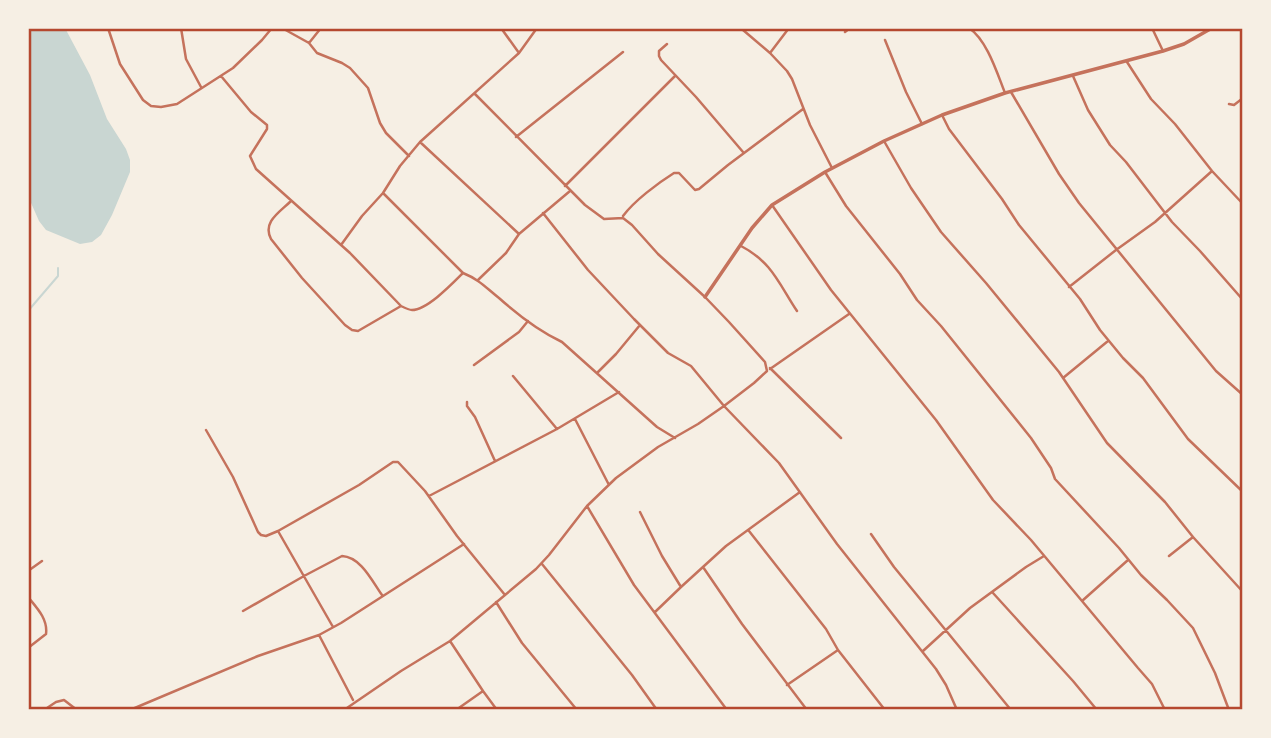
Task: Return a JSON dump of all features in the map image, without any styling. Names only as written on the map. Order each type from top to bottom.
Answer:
[{"type":"street","points":[[108,28],[120,64],[146,104],[151,107],[171,106],[221,76],[245,58],[272,28]]},
{"type":"street","points":[[181,28],[186,59],[202,88]]},
{"type":"street","points":[[282,28],[309,43],[317,53],[349,68],[368,88],[386,133],[409,156]]},
{"type":"street","points":[[309,43],[321,28]]},
{"type":"street","points":[[501,28],[519,53]]},
{"type":"street","points":[[341,245],[420,142],[519,53],[537,28]]},
{"type":"street","points":[[770,53],[789,28]]},
{"type":"street","points":[[845,32],[850,28]]},
{"type":"street","points":[[969,28],[983,45],[1005,93]]},
{"type":"street","points":[[1152,28],[1163,51]]},
{"type":"street","points":[[705,297],[752,228],[772,205],[832,168],[942,115],[1005,93],[1163,51],[1184,44],[1212,28]]},
{"type":"street","points":[[743,30],[787,71],[832,168]]},
{"type":"street","points":[[885,40],[922,124]]},
{"type":"street","points":[[667,44],[659,51],[659,56],[743,153]]},
{"type":"street","points":[[516,137],[624,52]]},
{"type":"street","points":[[1127,62],[1151,99],[1243,204]]},
{"type":"street","points":[[1073,75],[1088,110],[1110,145],[1172,222],[1243,300]]},
{"type":"street","points":[[221,76],[251,112],[267,125],[250,156],[251,162],[263,177],[341,245],[401,306],[412,310],[430,303],[463,273]]},
{"type":"street","points":[[565,186],[675,76]]},
{"type":"street","points":[[1011,92],[1079,203],[1216,371],[1243,395]]},
{"type":"street","points":[[475,94],[584,205],[604,219],[623,218],[632,225],[658,254],[705,297],[756,351],[769,369],[841,438]]},
{"type":"street","points":[[1228,104],[1234,105],[1243,98]]},
{"type":"street","points":[[623,218],[631,208],[674,173],[679,173],[695,190],[803,109]]},
{"type":"street","points":[[942,115],[949,129],[1019,225],[1080,299],[1108,341],[1143,378],[1188,439],[1243,492]]},
{"type":"street","points":[[884,141],[941,232],[1063,379],[1107,443],[1165,502],[1243,592]]},
{"type":"street","points":[[420,142],[519,234]]},
{"type":"street","points":[[1069,287],[1166,212],[1212,171]]},
{"type":"street","points":[[825,172],[846,206],[900,274],[917,300],[1031,438],[1051,468],[1055,479],[1193,628],[1215,673],[1228,710]]},
{"type":"street","points":[[478,280],[506,253],[519,234],[570,191]]},
{"type":"street","points":[[383,193],[463,273],[478,280],[528,321],[562,342],[657,428],[675,438]]},
{"type":"street","points":[[291,201],[269,223],[267,233],[302,278],[345,325],[358,331],[401,306]]},
{"type":"street","points":[[772,205],[849,314],[936,420],[993,500],[1152,684],[1165,710]]},
{"type":"street","points":[[543,213],[588,270],[668,353],[691,366],[724,406],[779,463],[845,555],[922,651],[946,685],[957,710]]},
{"type":"street","points":[[740,245],[774,273],[797,311]]},
{"type":"street","points":[[344,710],[450,641],[505,595],[541,563],[587,506],[608,485],[658,447],[724,406],[769,369],[849,314]]},
{"type":"street","points":[[474,365],[519,332],[528,321]]},
{"type":"street","points":[[597,373],[640,325]]},
{"type":"street","points":[[1063,379],[1108,341]]},
{"type":"street","points":[[513,376],[557,429]]},
{"type":"street","points":[[429,496],[557,429],[619,392]]},
{"type":"street","points":[[467,402],[467,407],[475,417],[495,461]]},
{"type":"street","points":[[575,418],[608,485]]},
{"type":"street","points":[[206,430],[233,477],[261,535],[266,536],[278,531],[359,485],[393,462],[398,462],[429,496],[505,595]]},
{"type":"street","points":[[654,612],[726,546],[800,492]]},
{"type":"street","points":[[587,506],[634,585],[727,710]]},
{"type":"street","points":[[640,512],[681,587]]},
{"type":"street","points":[[278,531],[333,627]]},
{"type":"street","points":[[748,531],[826,629],[838,650],[885,710]]},
{"type":"street","points":[[871,534],[894,567],[1011,710]]},
{"type":"street","points":[[1169,556],[1193,537]]},
{"type":"street","points":[[130,710],[258,656],[320,635],[464,544]]},
{"type":"street","points":[[243,611],[342,556],[356,560],[382,596]]},
{"type":"street","points":[[922,651],[970,608],[1044,556]]},
{"type":"street","points":[[1082,601],[1128,560]]},
{"type":"street","points":[[28,571],[42,561]]},
{"type":"street","points":[[541,563],[657,710]]},
{"type":"street","points":[[704,567],[742,625],[807,710]]},
{"type":"street","points":[[993,593],[1097,710]]},
{"type":"street","points":[[28,597],[44,619],[47,628],[46,634],[28,648]]},
{"type":"street","points":[[496,602],[522,643],[577,710]]},
{"type":"street","points":[[320,635],[354,701]]},
{"type":"street","points":[[450,641],[497,710]]},
{"type":"street","points":[[787,685],[838,650]]},
{"type":"street","points":[[456,710],[482,691]]},
{"type":"street","points":[[44,710],[64,700],[77,710]]},
{"type":"shaded area","points":[[28,28],[65,28],[90,75],[107,119],[130,160],[130,172],[112,215],[101,235],[92,242],[80,244],[46,230],[28,196]]},
{"type":"waterway","points":[[28,311],[58,276],[58,268]]}]
